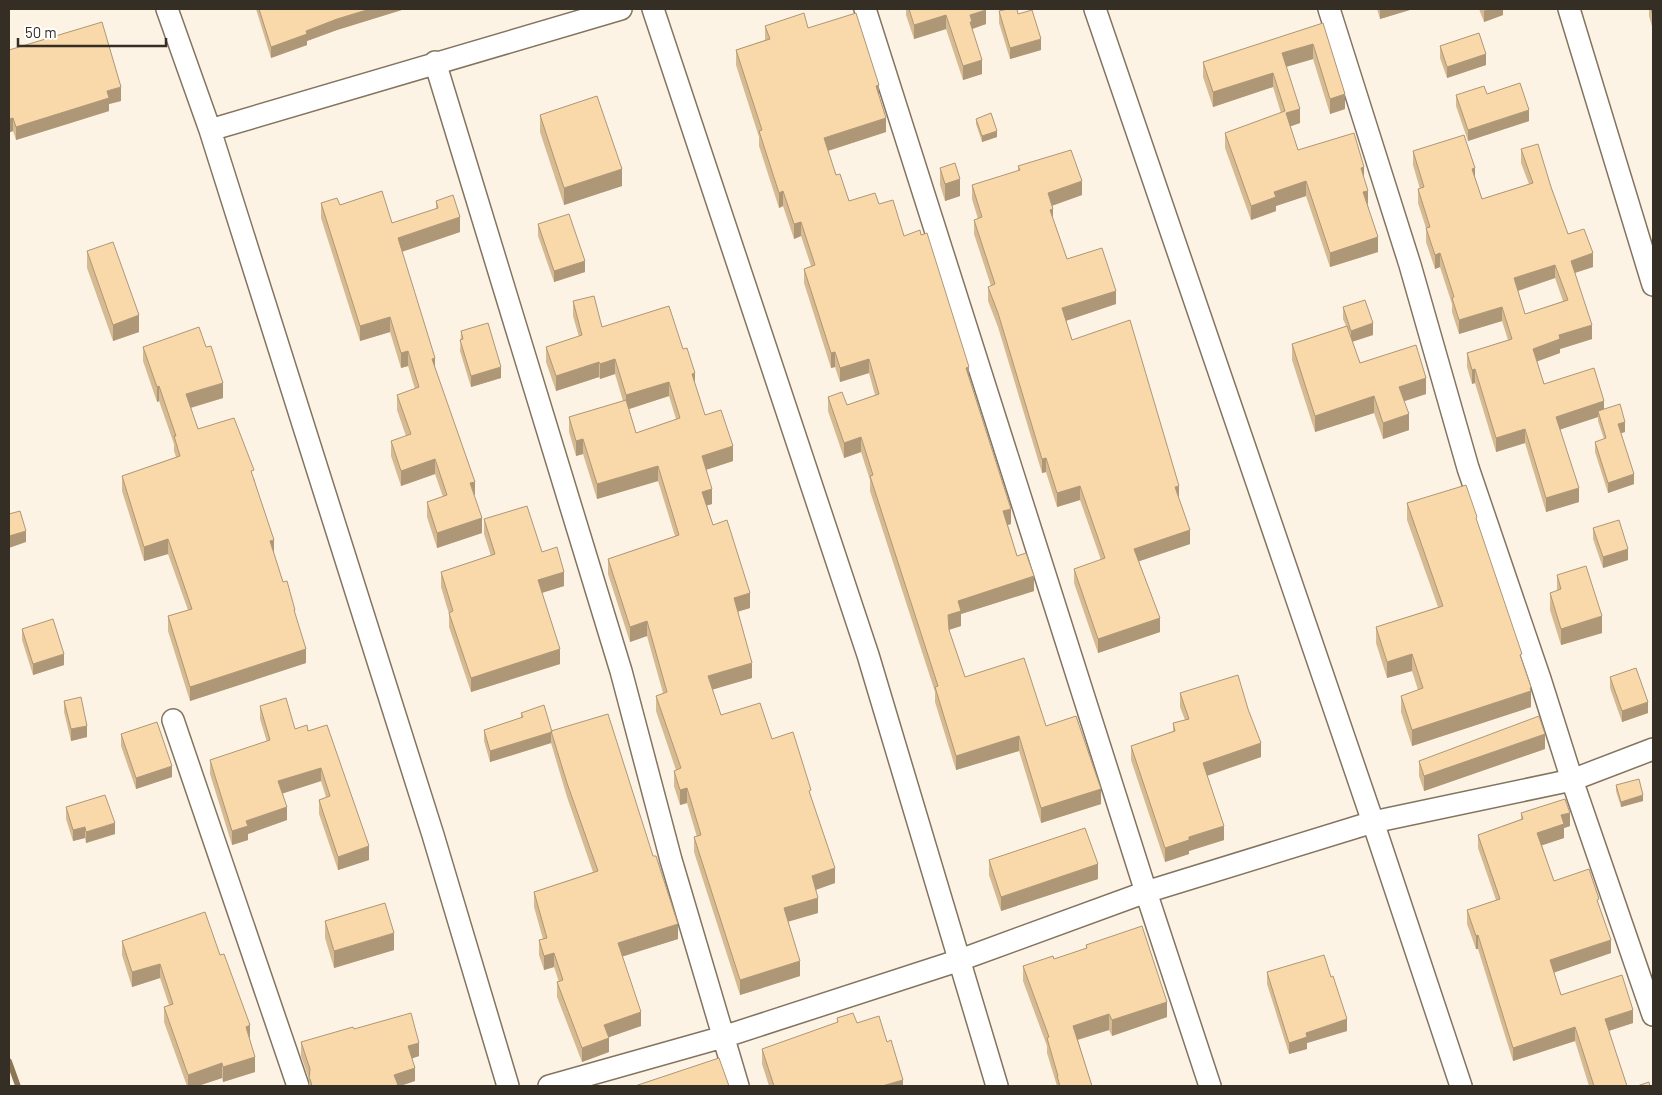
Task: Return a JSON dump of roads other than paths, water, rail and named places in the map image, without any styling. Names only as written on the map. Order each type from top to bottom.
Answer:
[{"type":"street","points":[[167,9],[210,130],[427,817],[508,1086]]},
{"type":"street","points":[[210,130],[435,62],[621,9]]},
{"type":"street","points":[[653,9],[868,655],[997,1086]]},
{"type":"street","points":[[865,9],[1146,892],[1210,1086]]},
{"type":"street","points":[[1095,9],[1373,822],[1461,1086]]},
{"type":"street","points":[[1330,9],[1410,265],[1468,468],[1653,1015]]},
{"type":"street","points":[[1569,9],[1653,285]]},
{"type":"street","points":[[435,62],[621,671],[671,860],[738,1086]]},
{"type":"street","points":[[174,720],[298,1086]]},
{"type":"street","points":[[549,1086],[723,1037],[960,960],[1146,892],[1373,822],[1572,780],[1653,749]]},
{"type":"waterway","points":[[9,1061],[18,1086]]}]
